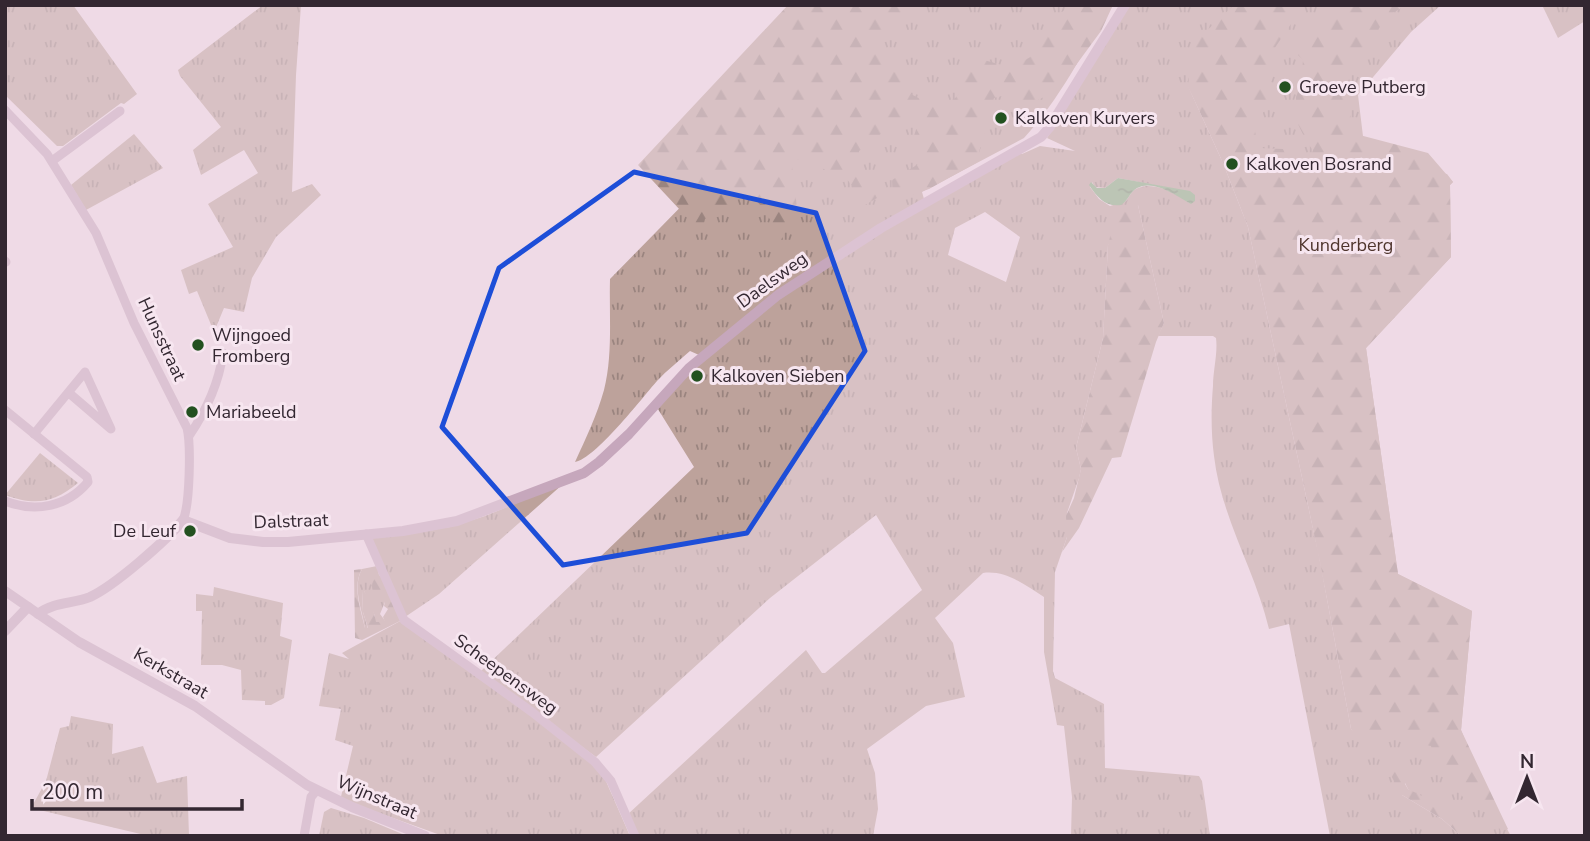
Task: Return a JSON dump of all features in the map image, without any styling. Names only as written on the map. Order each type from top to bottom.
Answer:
[{"type":"street","name":"Daelsweg","points":[[403,531],[467,518],[566,481],[594,466],[629,434],[689,368],[778,295],[881,228],[1044,134],[1125,5]]},
{"type":"street","name":"Hunsstraat","points":[[5,110],[52,161],[104,248],[134,323],[189,436],[186,512],[183,520]]},
{"type":"street","points":[[52,161],[120,111]]},
{"type":"street","points":[[189,436],[220,377],[223,353]]},
{"type":"street","points":[[34,435],[85,372],[111,429],[69,393]]},
{"type":"street","points":[[5,410],[87,477],[88,482],[66,500],[51,506],[27,507],[5,501]]},
{"type":"street","name":"Dalstraat","points":[[183,520],[220,535],[252,541],[288,542],[403,531]]},
{"type":"street","points":[[5,631],[33,610],[77,601],[97,593],[128,571],[183,520]]},
{"type":"street","name":"Scheepensweg","points":[[366,534],[404,620],[523,705],[595,762],[611,781],[635,836]]},
{"type":"street","name":"Kerkstraat","points":[[5,591],[79,642],[195,706],[316,791]]},
{"type":"street","points":[[304,836],[311,797],[316,791]]},
{"type":"street","name":"Wijnstraat","points":[[316,791],[425,836]]},
{"type":"highlighted area","points":[[634,172],[816,213],[865,351],[747,533],[563,565],[442,427],[499,268]]},
{"type":"green space","points":[[5,5],[73,5],[137,94],[63,146],[57,146],[5,95]]},
{"type":"green space","points":[[263,5],[301,5],[292,192],[312,184],[321,195],[276,237],[252,278],[244,312],[224,308],[214,332],[197,291],[189,294],[181,270],[233,247],[208,204],[258,173],[244,150],[201,175],[193,150],[221,127],[178,70]]},
{"type":"green space","points":[[788,5],[925,5],[877,43],[910,93],[921,99],[943,103],[955,98],[959,93],[971,63],[985,60],[1012,65],[1032,56],[1043,44],[1050,24],[1070,5],[1113,5],[1101,31],[1057,91],[1025,106],[1017,92],[994,98],[976,163],[929,189],[893,201],[892,180],[925,160],[926,155],[916,144],[914,136],[923,116],[918,111],[909,112],[859,151],[859,157],[877,198],[865,205],[847,179],[800,159],[795,160],[792,165],[797,208],[781,240],[759,204],[740,190],[726,212],[710,216],[704,223],[695,226],[638,165]]},
{"type":"green space","points":[[893,5],[1110,5],[1060,91],[1024,138],[922,192],[924,199],[1006,152],[1022,154],[1040,146],[1075,151],[1047,138],[1129,5],[1441,5],[1411,32],[1358,95],[1366,161],[1447,174],[1453,182],[1450,185],[1451,257],[1366,348],[1398,574],[1472,611],[1461,730],[1469,750],[1469,762],[1511,836],[1471,836],[1408,789],[1405,783],[1402,795],[1442,819],[1461,836],[1330,836],[1289,624],[1269,629],[1218,479],[1212,421],[1216,338],[1158,336],[1164,323],[1138,205],[1108,245],[1103,338],[1076,448],[1081,469],[1067,513],[1067,537],[1055,572],[1053,671],[1055,678],[1104,704],[1105,768],[1199,776],[1210,836],[1071,836],[1072,797],[1064,726],[1057,725],[1044,652],[1044,597],[1015,579],[1000,574],[983,573],[935,618],[953,643],[965,697],[926,706],[867,749],[875,773],[878,809],[873,836],[637,836],[627,815],[806,650],[822,673],[825,673],[922,590],[876,515],[770,598],[596,757],[480,672],[694,467],[656,406],[699,355],[690,351],[661,377],[606,440],[575,462],[598,408],[607,377],[610,349],[610,279],[705,182]],"holes":[[[1188,86],[1251,218],[1318,552],[1248,227]],[[1118,178],[1190,192],[1189,203],[1165,189],[1144,186],[1134,190],[1126,201],[1110,206],[1099,199],[1090,187],[1092,182],[1095,187],[1105,188]],[[985,212],[1020,237],[1006,282],[948,255],[955,228]],[[1322,569],[1354,731],[1351,729]]]},
{"type":"green space","name":"Kunderberg","points":[[1234,5],[1296,5],[1291,24],[1272,52],[1269,99],[1255,131],[1258,148],[1283,149],[1292,170],[1308,165],[1313,150],[1293,111],[1301,84],[1303,60],[1288,49],[1287,44],[1289,42],[1300,45],[1314,35],[1328,19],[1332,5],[1407,5],[1384,20],[1348,81],[1352,133],[1428,153],[1453,182],[1450,185],[1451,257],[1366,348],[1398,574],[1472,611],[1461,730],[1508,829],[1501,831],[1483,807],[1465,799],[1457,791],[1449,776],[1434,760],[1431,746],[1420,744],[1398,730],[1351,729],[1320,561],[1248,227],[1188,86],[1192,53],[1200,37]]},
{"type":"green space","points":[[1542,5],[1585,5],[1585,21],[1558,38]]},
{"type":"green space","points":[[134,134],[163,168],[86,210],[71,185]]},
{"type":"green space","points":[[1138,205],[1164,323],[1121,457],[1112,458],[1079,528],[1062,552],[1067,537],[1066,516],[1074,498],[1081,469],[1076,448],[1103,338],[1108,245],[1112,229],[1125,207]]},
{"type":"green space","points":[[40,453],[78,483],[61,495],[44,501],[26,501],[5,495]]},
{"type":"green space","points":[[563,484],[439,594],[405,617],[371,540],[373,538],[450,527],[485,516]]},
{"type":"green space","points":[[377,566],[385,602],[380,614],[386,622],[375,622],[375,616],[362,591],[363,612],[368,629],[365,628],[359,598],[359,576],[362,569]]},
{"type":"green space","points":[[362,569],[357,590],[365,628],[368,628],[363,612],[362,591],[372,604],[376,622],[385,622],[383,617],[388,609],[372,589],[374,577],[381,575],[402,620],[362,640],[355,638],[354,570]]},
{"type":"green space","points":[[214,587],[283,603],[280,636],[292,640],[284,698],[271,705],[265,705],[265,701],[242,700],[241,670],[222,665],[201,665],[202,611],[196,611],[196,594],[213,596]]},
{"type":"green space","points":[[402,620],[590,760],[605,779],[630,836],[443,836],[340,801],[353,746],[335,740],[341,709],[319,706],[329,653],[349,659],[342,653]]},
{"type":"green space","points":[[71,716],[113,724],[112,754],[143,746],[157,783],[187,776],[189,836],[149,836],[31,808],[46,781],[60,728],[69,726]]},
{"type":"green space","points":[[1379,740],[1408,789],[1438,804],[1474,836],[1461,836],[1442,819],[1402,795],[1372,742]]},
{"type":"green space","points":[[331,808],[407,836],[319,836],[324,812]]},
{"type":"water","points":[[1118,178],[1190,191],[1195,195],[1195,201],[1191,204],[1158,187],[1144,186],[1137,188],[1121,205],[1111,205],[1099,198],[1089,185],[1091,182],[1097,188],[1105,188]]},
{"type":"place","name":"Groeve Putberg","points":[[1285,87]]},
{"type":"place","name":"Kalkoven Kurvers","points":[[1001,118]]},
{"type":"place","name":"Kalkoven Bosrand","points":[[1232,164]]},
{"type":"place","name":"Wijngoed Fromberg","points":[[198,345]]},
{"type":"place","name":"Kalkoven Sieben","points":[[697,376]]},
{"type":"place","name":"Mariabeeld","points":[[192,412]]},
{"type":"place","name":"De Leuf","points":[[190,531]]}]
